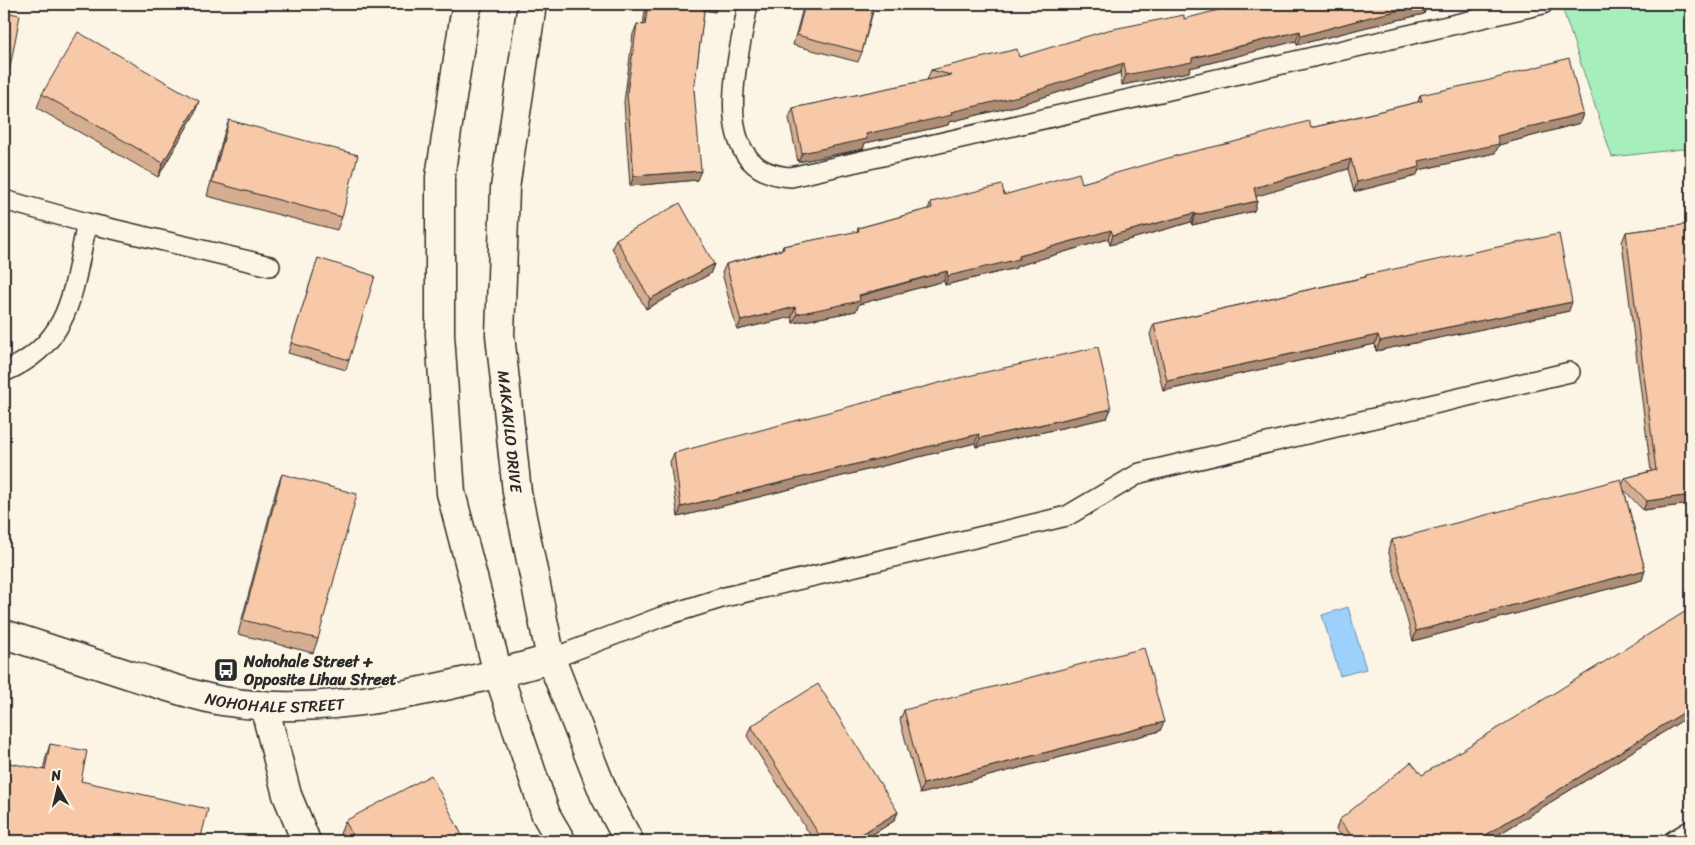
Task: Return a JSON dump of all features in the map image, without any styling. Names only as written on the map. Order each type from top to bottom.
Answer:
[{"type":"main road","points":[[468,4],[464,19],[440,177],[440,335],[451,493],[498,673],[546,814],[561,841]]},
{"type":"main road","name":"MAKAKILO DRIVE","points":[[532,4],[505,188],[500,335],[517,492],[550,659],[605,796],[629,841]]},
{"type":"main road","name":"NOHOHALE STREET","points":[[4,634],[181,691],[221,701],[264,705],[306,705],[400,695],[550,659]]},
{"type":"main road","points":[[264,705],[287,795],[306,841]]},
{"type":"lane","points":[[748,4],[736,76],[734,100],[736,135],[743,152],[756,166],[772,174],[791,177],[1543,4]]},
{"type":"lane","points":[[4,200],[87,223],[270,266]]},
{"type":"lane","points":[[4,372],[41,350],[61,324],[70,303],[87,223]]},
{"type":"lane","points":[[550,659],[693,606],[1067,516],[1140,473],[1570,372]]},
{"type":"lane","points":[[1674,841],[1691,830]]},
{"type":"green space","points":[[1561,4],[1691,4],[1691,148],[1612,157]]},
{"type":"water","points":[[1348,607],[1366,669],[1340,676],[1322,615]]},
{"type":"building","points":[[648,4],[705,4],[694,90],[701,171],[634,176],[627,93],[637,24],[645,25]]},
{"type":"building","points":[[805,4],[874,4],[862,52],[797,35]]},
{"type":"building","points":[[1241,4],[1427,4],[1301,36],[1300,31],[1192,58],[1192,62],[1126,75],[1124,63],[1019,96],[951,112],[952,115],[866,134],[867,139],[802,153],[793,108],[951,75],[931,70],[1017,49],[1019,57],[1108,30],[1184,15],[1184,19]]},
{"type":"building","points":[[4,12],[20,15],[8,78],[4,77]]},
{"type":"building","points":[[78,32],[199,101],[163,163],[42,94]]},
{"type":"building","points":[[1569,58],[1583,113],[1497,136],[1499,144],[1419,161],[1420,167],[1357,182],[1351,159],[1254,188],[1257,201],[1195,215],[1195,213],[1113,235],[1111,230],[1019,256],[1019,259],[948,276],[947,271],[859,295],[860,301],[797,314],[795,307],[741,321],[726,264],[784,249],[783,246],[859,231],[858,228],[932,208],[931,202],[1002,185],[1004,195],[1079,173],[1082,183],[1182,154],[1309,121],[1311,128],[1422,101],[1420,95],[1486,81]]},
{"type":"building","points":[[229,120],[358,155],[342,217],[212,182]]},
{"type":"building","points":[[680,203],[714,264],[650,299],[616,239]]},
{"type":"building","points":[[1691,224],[1691,495],[1647,501],[1625,478],[1656,470],[1626,232]]},
{"type":"building","points":[[1559,234],[1572,302],[1380,341],[1378,335],[1167,381],[1154,324],[1366,277],[1366,275]]},
{"type":"building","points":[[318,258],[375,276],[349,360],[291,343]]},
{"type":"building","points":[[4,268],[8,268],[4,299]]},
{"type":"building","points":[[1098,347],[1111,409],[980,438],[979,434],[681,507],[674,453],[950,380]]},
{"type":"building","points":[[282,474],[357,494],[318,639],[243,620]]},
{"type":"building","points":[[1621,479],[1645,570],[1416,631],[1392,540]]},
{"type":"building","points":[[1691,608],[1691,708],[1476,841],[1356,841],[1339,820],[1411,762],[1422,775]]},
{"type":"building","points":[[1144,648],[1164,722],[923,784],[904,710]]},
{"type":"building","points":[[818,684],[898,812],[850,841],[823,841],[751,726]]},
{"type":"building","points":[[50,744],[87,751],[81,781],[208,809],[200,841],[75,841],[63,839],[64,841],[4,841],[4,762],[45,770]]},
{"type":"building","points":[[431,775],[465,841],[356,841],[345,821]]},
{"type":"building","points":[[1281,833],[1283,841],[1233,841]]},
{"type":"place","name":"Nohohale Street + Opposite Lihau Street","points":[[226,670]]}]
